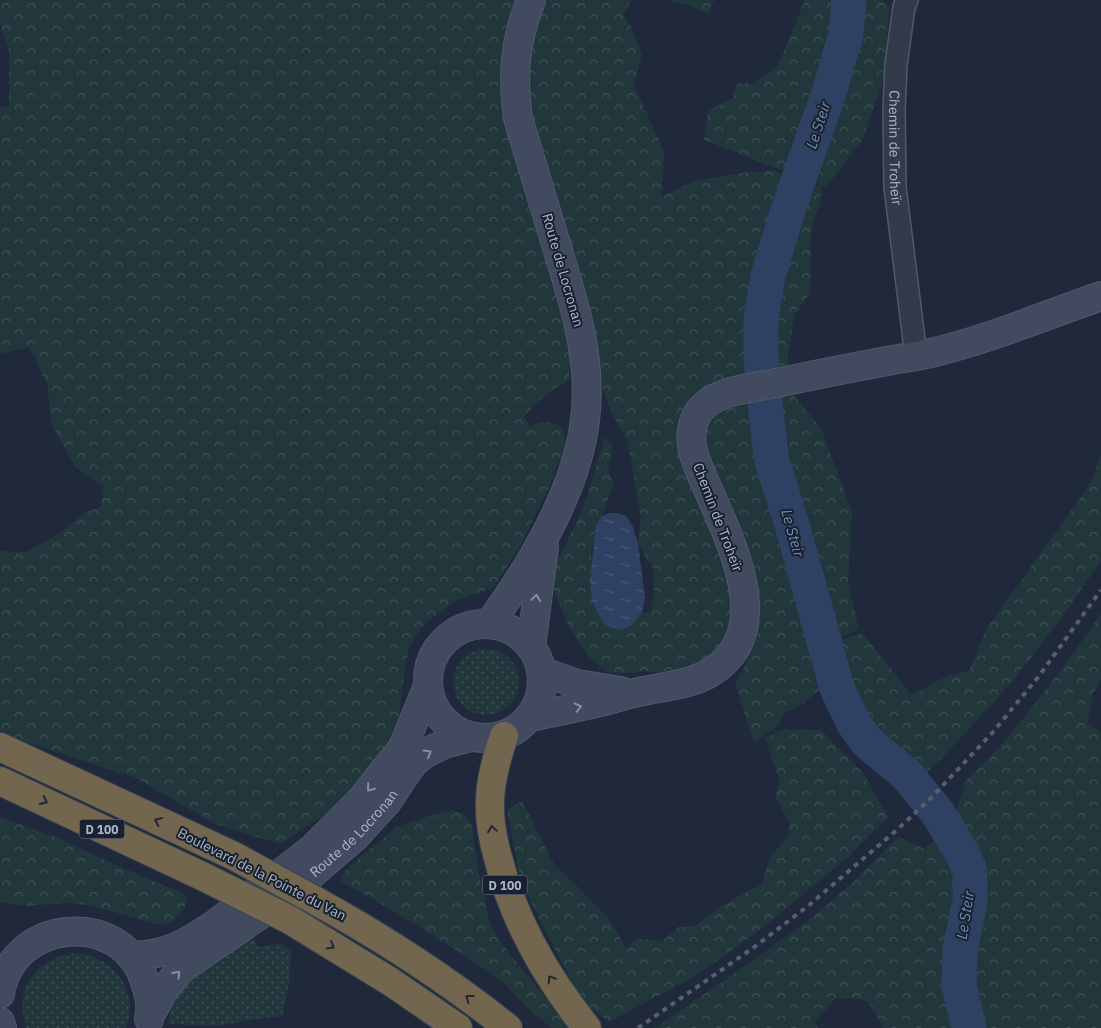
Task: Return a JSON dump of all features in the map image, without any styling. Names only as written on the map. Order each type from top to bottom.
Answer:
[{"type":"highway","name":"D 100","points":[[504,736],[493,774],[490,804],[495,848],[502,876],[532,948],[557,987],[584,1023]]},
{"type":"highway","name":"Boulevard de la Pointe du Van","points":[[0,747],[234,856],[316,900],[393,945],[452,985],[508,1028]]},
{"type":"highway","name":"Boulevard de la Pointe du Van","points":[[0,781],[204,877],[290,920],[391,982],[458,1028]]},
{"type":"street","name":"Route de Locronan","points":[[489,624],[545,539],[578,452],[585,420],[586,387],[579,328],[571,292],[518,118],[514,90],[518,40],[532,0]]},
{"type":"street","name":"Chemin de Troheïr","points":[[907,0],[904,7],[896,65],[894,109],[895,187],[916,356]]},
{"type":"street","name":"Chemin de Troheïr","points":[[530,717],[673,685],[706,675],[721,666],[737,645],[742,632],[745,608],[743,585],[724,527],[697,466],[692,445],[694,421],[701,409],[714,398],[731,392],[950,348],[1101,296]]},
{"type":"street","name":"Route de Locronan","points":[[536,659],[545,539]]},
{"type":"street","points":[[489,624],[501,626],[512,631],[536,659],[542,687],[538,702],[530,717],[518,728],[504,736],[482,739],[456,731],[443,721],[434,708],[428,691],[428,675],[433,658],[442,643],[455,632],[471,625],[489,624]]},
{"type":"street","name":"Chemin de Troheïr","points":[[536,659],[563,680],[589,687],[637,692]]},
{"type":"street","name":"Route de Locronan","points":[[131,956],[160,954],[192,940],[312,849],[362,799],[398,755],[409,737],[428,686]]},
{"type":"street","name":"Route de Locronan","points":[[148,1021],[164,990],[181,969],[283,899],[355,837],[387,802],[415,761],[444,744],[471,737]]},
{"type":"street","points":[[0,994],[1,985],[9,967],[11,951],[54,933],[75,930],[96,934],[115,942],[131,956],[143,973],[149,993],[148,1021]]},
{"type":"street","points":[[0,1022],[2,1028]]},
{"type":"green space","points":[[0,0],[632,0],[623,14],[633,30],[642,55],[634,84],[664,153],[662,196],[697,180],[773,170],[822,188],[820,203],[811,234],[810,293],[795,314],[788,355],[792,393],[821,428],[852,512],[848,582],[859,629],[835,639],[814,655],[820,689],[802,704],[786,712],[778,725],[754,743],[735,683],[748,660],[738,654],[734,623],[711,666],[676,675],[647,671],[629,673],[607,672],[589,657],[569,627],[554,591],[553,570],[584,506],[605,437],[613,447],[608,471],[614,484],[602,516],[596,525],[591,558],[631,626],[642,613],[651,611],[654,590],[653,569],[638,544],[641,518],[628,443],[612,414],[591,354],[572,329],[569,381],[544,396],[524,417],[530,426],[551,422],[560,426],[566,436],[563,454],[520,547],[493,588],[455,601],[423,625],[409,647],[401,695],[400,714],[377,763],[335,808],[280,844],[215,824],[136,778],[25,742],[0,731],[0,551],[26,552],[62,532],[84,513],[101,507],[103,487],[75,467],[52,425],[47,384],[29,347],[0,354],[0,108],[9,106],[9,51],[0,24]]},
{"type":"green space","points":[[666,0],[714,0],[708,14],[686,4]]},
{"type":"green space","points":[[805,0],[882,0],[890,7],[882,85],[863,139],[830,182],[824,187],[704,140],[708,111],[733,98],[736,83],[751,84],[778,66]]},
{"type":"green space","points":[[1101,456],[1101,561],[1063,616],[1013,681],[944,756],[918,781],[876,730],[831,644],[862,633],[912,695],[947,676],[969,671],[987,628],[1089,486]]},
{"type":"green space","points":[[1101,614],[1101,680],[1093,694],[1088,723],[1101,732],[1101,1028],[883,1028],[866,1001],[846,998],[835,999],[815,1022],[818,1028],[654,1028],[801,926],[847,888],[898,837],[925,849],[952,824],[966,781],[1004,742],[1062,669]]},
{"type":"green space","points":[[486,649],[499,651],[514,664],[517,669],[519,682],[517,695],[504,710],[499,713],[486,715],[473,713],[458,700],[455,695],[453,682],[455,669],[468,654],[473,651]]},
{"type":"green space","points":[[783,729],[821,730],[864,774],[888,817],[847,858],[757,932],[697,975],[609,1022],[587,1005],[572,983],[521,883],[507,810],[522,801],[554,865],[609,919],[626,948],[637,939],[662,941],[679,927],[695,926],[725,904],[762,884],[770,856],[788,837],[790,823],[775,797],[780,782],[765,738]]},
{"type":"green space","points":[[453,810],[462,813],[472,826],[478,868],[490,924],[502,944],[570,1028],[552,1028],[534,1014],[502,981],[385,906],[340,881],[345,871],[397,827]]},
{"type":"green space","points":[[0,817],[58,838],[184,894],[188,900],[172,923],[156,924],[89,905],[64,903],[26,906],[0,902]]},
{"type":"green space","points":[[250,933],[258,947],[279,943],[291,951],[289,984],[282,1016],[220,1026],[168,1024],[170,1007],[184,982]]},
{"type":"green space","points":[[72,953],[99,959],[119,976],[126,988],[129,1000],[130,1014],[126,1028],[26,1028],[23,1001],[25,989],[30,979],[37,970],[47,963]]},
{"type":"water","points":[[609,513],[626,516],[633,527],[638,544],[645,598],[642,613],[631,626],[618,630],[603,623],[592,601],[590,580],[596,525],[602,516]]},
{"type":"waterway","name":"Le Steir","points":[[849,0],[846,34],[829,93],[788,210],[768,276],[761,318],[761,357],[766,413],[772,461],[792,525],[837,688],[853,722],[867,742],[906,774],[937,812],[963,854],[970,873],[970,902],[960,949],[959,986],[969,1028]]},
{"type":"railway","points":[[638,1028],[753,948],[808,906],[931,798],[993,732],[1039,676],[1101,590]]}]
